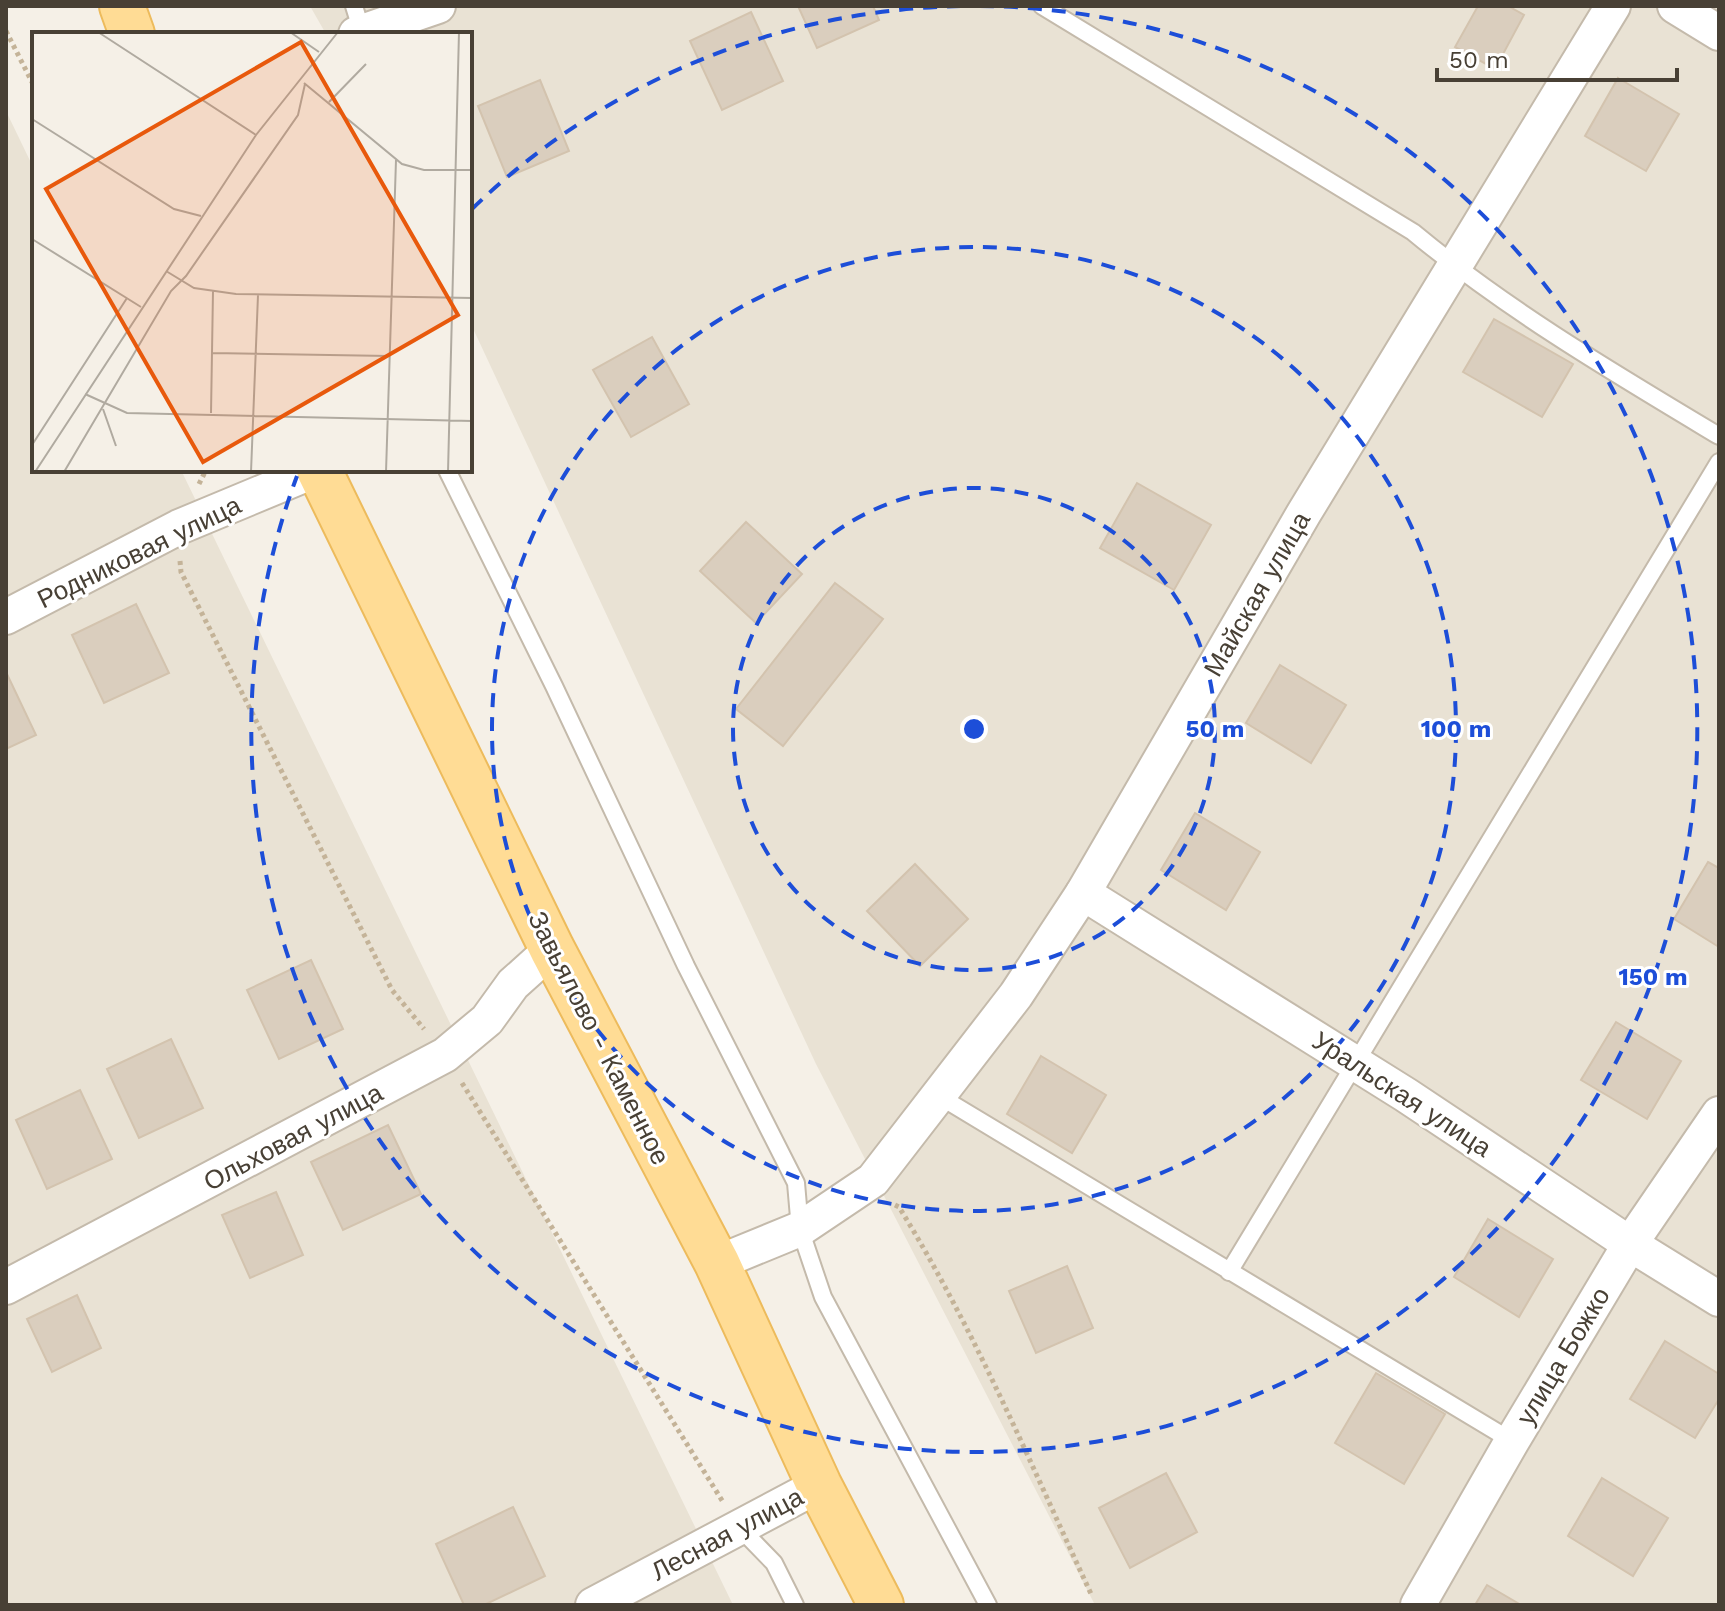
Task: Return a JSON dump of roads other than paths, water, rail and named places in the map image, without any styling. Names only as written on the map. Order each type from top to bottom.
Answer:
[{"type":"main road","points":[[122,6],[131,32]]},
{"type":"main road","name":"Завьялово - Каменное","points":[[319,472],[552,949],[717,1263],[819,1485],[881,1605]]},
{"type":"street","points":[[357,24],[438,6]]},
{"type":"street","name":"Майская улица","points":[[717,1263],[800,1229],[873,1180],[1016,995],[1083,893],[1304,513],[1613,6]]},
{"type":"street","points":[[1675,6],[1719,33]]},
{"type":"street","name":"Родниковая улица","points":[[6,617],[179,527],[313,472]]},
{"type":"street","name":"Уральская улица","points":[[1083,893],[1357,1064],[1719,1299]]},
{"type":"street","name":"Ольховая улица","points":[[6,1287],[445,1055],[487,1020],[513,984],[552,949]]},
{"type":"street","name":"улица Божко","points":[[1418,1605],[1630,1244],[1719,1114]]},
{"type":"street","name":"Лесная улица","points":[[593,1605],[819,1485]]},
{"type":"lane","points":[[1042,6],[1413,232],[1454,266],[1593,359],[1719,436]]},
{"type":"lane","points":[[1229,1272],[1719,462]]},
{"type":"lane","points":[[448,472],[554,686],[686,966],[796,1183],[800,1229],[823,1297],[988,1605]]},
{"type":"lane","points":[[939,1096],[1512,1441]]},
{"type":"lane","points":[[739,1527],[774,1563],[795,1605]]}]
